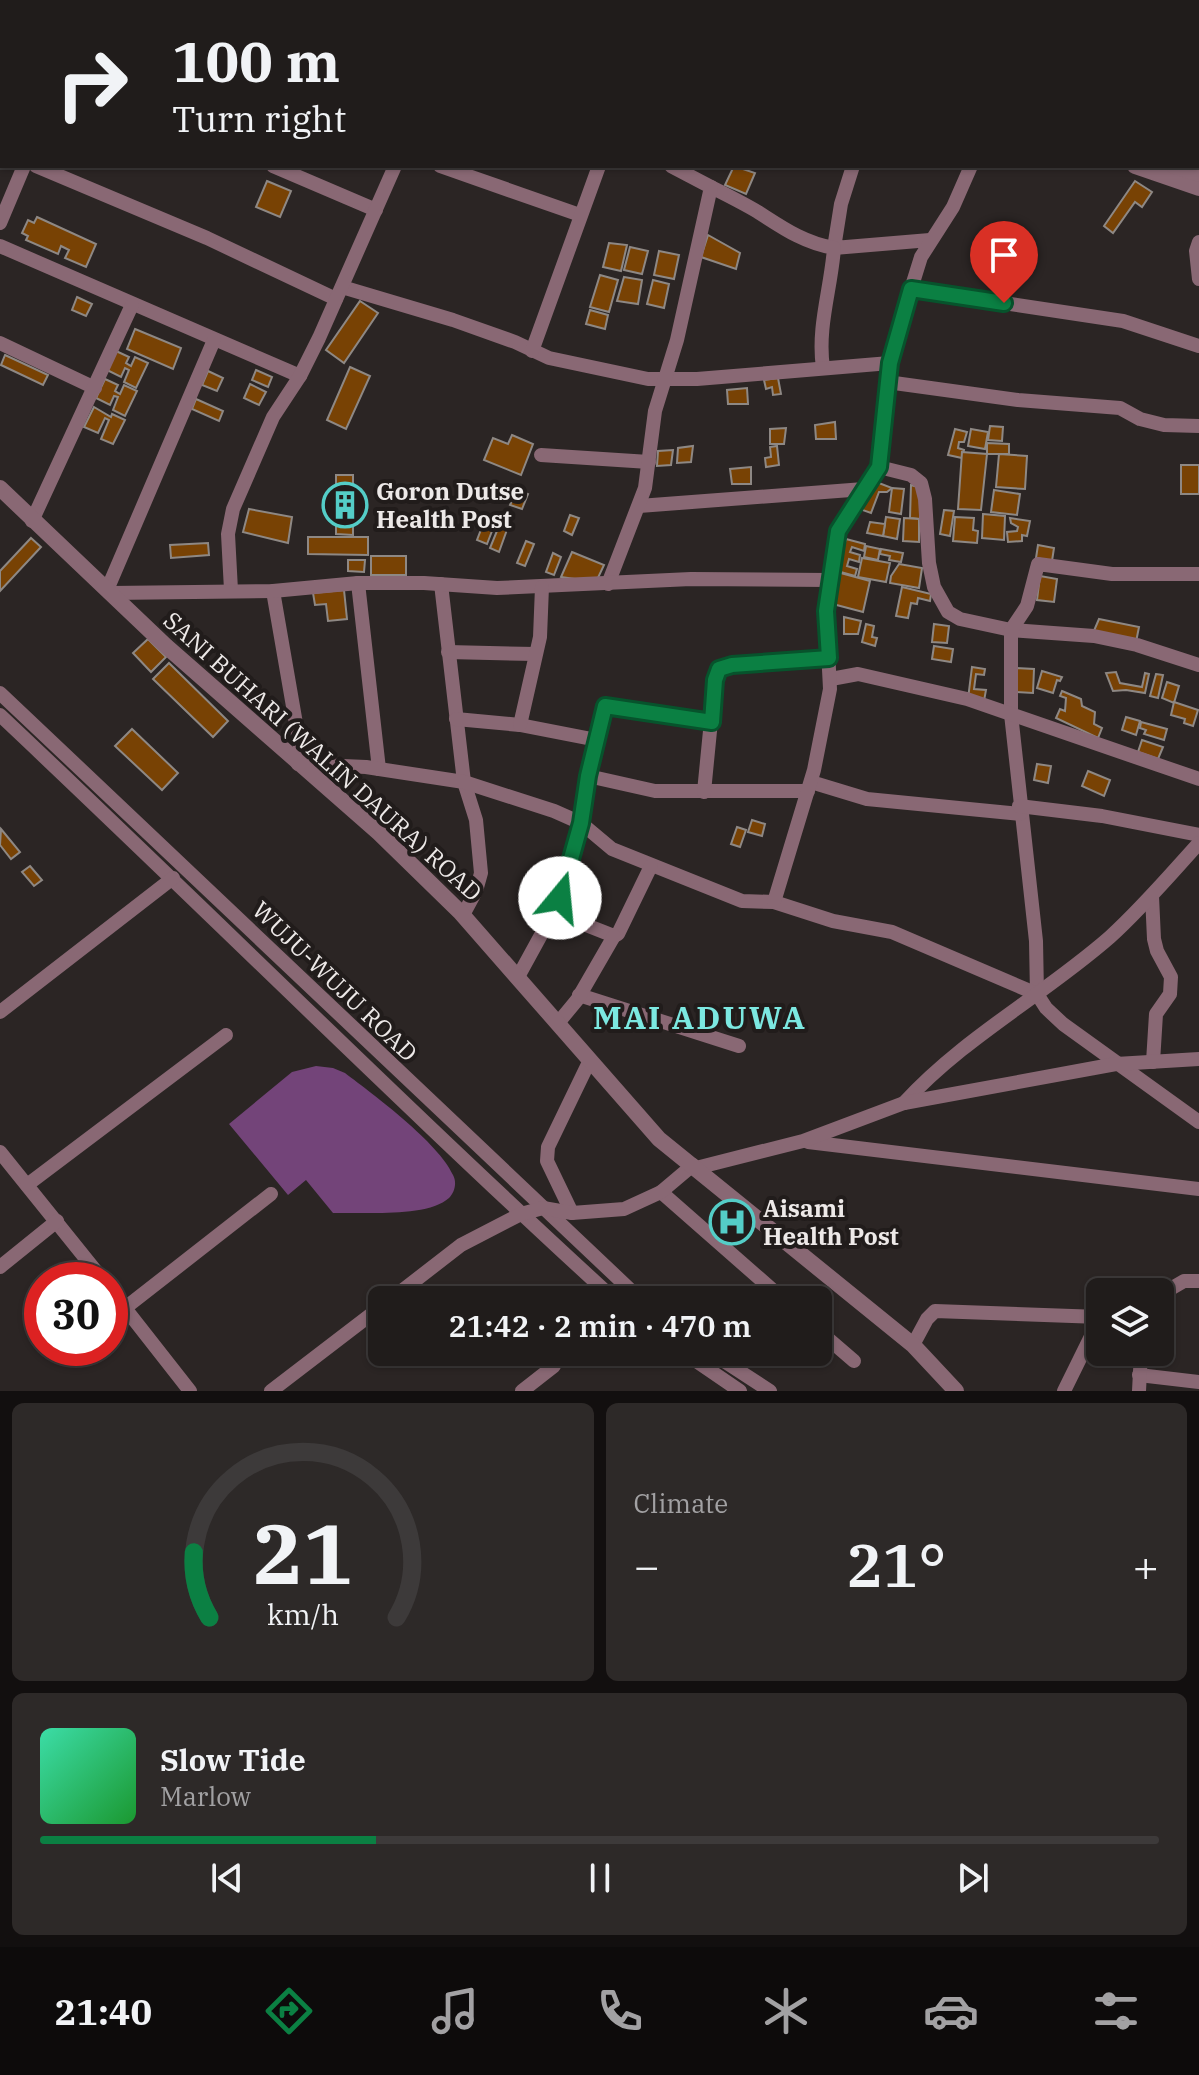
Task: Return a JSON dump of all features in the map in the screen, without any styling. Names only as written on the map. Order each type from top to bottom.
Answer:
[{"type":"street","points":[[0,223],[23,168]]},
{"type":"street","points":[[41,168],[339,293],[453,320],[549,358],[665,380],[890,363]]},
{"type":"street","points":[[278,168],[376,210]]},
{"type":"street","points":[[231,590],[228,534],[233,509],[273,417],[300,376],[394,168]]},
{"type":"street","points":[[446,168],[580,215]]},
{"type":"street","points":[[532,351],[598,168]]},
{"type":"street","points":[[675,168],[815,245],[834,248],[930,240]]},
{"type":"street","points":[[823,368],[821,326],[832,278],[841,204],[852,168]]},
{"type":"street","points":[[774,902],[809,787],[831,679],[826,611],[838,531],[879,467],[890,363],[911,289],[921,257],[953,207],[970,168]]},
{"type":"street","points":[[1141,168],[1199,188]]},
{"type":"street","points":[[608,584],[645,488],[655,411],[677,340],[711,187]]},
{"type":"street","points":[[1199,242],[1196,251],[1199,279]]},
{"type":"street","points":[[0,246],[300,376]]},
{"type":"street","points":[[911,289],[1123,321],[1199,346]]},
{"type":"street","points":[[32,521],[132,305]]},
{"type":"street","points":[[214,340],[109,592],[273,591],[358,583],[542,587],[691,579],[829,580]]},
{"type":"street","points":[[0,343],[95,388]]},
{"type":"street","points":[[887,382],[1018,400],[1120,408],[1140,419],[1164,425],[1199,426]]},
{"type":"street","points":[[541,455],[649,462]]},
{"type":"street","points":[[879,467],[911,475],[921,483],[934,587],[948,612],[960,619],[1011,630],[1094,636],[1137,645],[1199,665]]},
{"type":"street","name":"SANI BUHARI (WALIN DAURA) ROAD","points":[[0,488],[109,592],[379,833],[463,915],[659,1139],[913,1345],[956,1391]]},
{"type":"street","points":[[639,506],[864,489]]},
{"type":"street","points":[[1199,574],[1112,574],[1038,564],[1027,606],[1011,630],[1011,714],[1036,941],[1037,994],[1063,1024],[1199,1122]]},
{"type":"street","points":[[358,583],[379,769]]},
{"type":"street","points":[[441,584],[464,782],[476,820],[481,873],[476,891],[463,915]]},
{"type":"street","points":[[520,725],[540,637],[542,587]]},
{"type":"street","points":[[273,591],[301,764],[379,769],[464,782],[554,811],[581,823],[612,849],[742,901],[774,902],[833,921],[892,932],[1037,994]]},
{"type":"street","points":[[448,652],[535,654]]},
{"type":"street","points":[[704,792],[715,680],[719,669],[732,665],[829,658]]},
{"type":"street","points":[[831,679],[858,674],[967,699],[1199,779]]},
{"type":"street","name":"WUJU-WUJU ROAD","points":[[0,693],[626,1286]]},
{"type":"street","points":[[518,977],[553,912],[569,872],[588,776],[607,705],[712,722]]},
{"type":"street","name":"WUJU-WUJU ROAD","points":[[0,715],[600,1286]]},
{"type":"street","points":[[456,719],[520,725],[597,740]]},
{"type":"street","points":[[588,776],[655,791],[809,787],[867,799],[1102,816],[1199,835]]},
{"type":"street","points":[[904,1103],[933,1072],[1109,937],[1152,896],[1199,843]]},
{"type":"street","points":[[558,1023],[618,934],[651,866]]},
{"type":"street","points":[[0,1012],[173,878]]},
{"type":"street","points":[[1152,896],[1154,939],[1171,977],[1170,994],[1156,1014],[1153,1062]]},
{"type":"street","points":[[553,912],[614,936]]},
{"type":"street","points":[[579,995],[739,1046]]},
{"type":"street","points":[[27,1185],[226,1035]]},
{"type":"street","points":[[408,1286],[461,1245],[521,1214],[543,1208],[572,1213],[624,1209],[661,1192],[694,1167],[803,1141],[904,1103],[1116,1064],[1199,1059]]},
{"type":"street","points":[[572,1213],[547,1161],[548,1147],[590,1060]]},
{"type":"street","points":[[803,1141],[1199,1189]]},
{"type":"street","points":[[0,1152],[89,1262]]},
{"type":"street","points":[[661,1192],[768,1286]]},
{"type":"street","points":[[128,1306],[271,1194]]},
{"type":"street","points":[[0,1267],[57,1221]]},
{"type":"street","points":[[1174,1287],[1184,1281],[1199,1281]]},
{"type":"street","points":[[913,1345],[935,1311],[1086,1317]]},
{"type":"street","points":[[128,1312],[190,1391]]},
{"type":"street","points":[[271,1391],[368,1317]]},
{"type":"street","points":[[832,1342],[854,1361]]},
{"type":"street","points":[[1064,1391],[1086,1346]]},
{"type":"street","points":[[522,1391],[554,1366]]},
{"type":"street","points":[[703,1366],[740,1391]]},
{"type":"street","points":[[732,1366],[770,1391]]},
{"type":"street","points":[[1139,1391],[1140,1366]]},
{"type":"street","points":[[1139,1375],[1194,1384]]},
{"type":"shaded area","points":[[316,1066],[345,1073],[420,1134],[446,1162],[453,1175],[455,1187],[449,1198],[426,1209],[333,1213],[306,1180],[288,1195],[229,1124],[292,1072]]},
{"type":"building","points":[[733,168],[755,173],[746,194],[725,185]]},
{"type":"building","points":[[267,181],[291,191],[280,217],[256,207]]},
{"type":"building","points":[[1135,181],[1152,192],[1142,207],[1135,202],[1113,233],[1104,226]]},
{"type":"building","points":[[37,217],[96,244],[86,267],[65,258],[69,250],[61,246],[58,254],[26,240],[28,236],[22,233],[28,220],[34,223]]},
{"type":"building","points":[[708,235],[740,253],[736,269],[701,257]]},
{"type":"building","points":[[609,243],[627,245],[621,271],[603,267]]},
{"type":"building","points":[[630,247],[648,251],[642,274],[624,270]]},
{"type":"building","points":[[659,251],[679,255],[674,279],[654,275]]},
{"type":"building","points":[[600,275],[618,280],[609,312],[590,307]]},
{"type":"building","points":[[624,277],[642,280],[638,304],[617,301]]},
{"type":"building","points":[[653,280],[669,284],[664,308],[647,304]]},
{"type":"building","points":[[77,297],[92,304],[86,316],[72,310]]},
{"type":"building","points":[[360,301],[378,313],[344,363],[326,350]]},
{"type":"building","points":[[590,310],[608,315],[605,329],[586,324]]},
{"type":"building","points":[[135,329],[181,348],[173,369],[127,349]]},
{"type":"building","points":[[116,351],[129,357],[126,363],[131,366],[135,357],[148,363],[136,388],[124,382],[129,370],[125,368],[121,377],[107,370]]},
{"type":"building","points":[[5,355],[48,375],[43,385],[1,365]]},
{"type":"building","points":[[350,367],[370,376],[346,429],[327,420]]},
{"type":"building","points":[[256,370],[272,377],[268,387],[252,380]]},
{"type":"building","points":[[208,371],[223,378],[217,391],[202,385]]},
{"type":"building","points":[[778,378],[781,394],[773,395],[772,387],[766,389],[764,380]]},
{"type":"building","points":[[105,379],[118,385],[115,391],[120,394],[124,385],[137,391],[125,416],[113,410],[118,397],[114,396],[110,405],[96,398]]},
{"type":"building","points":[[250,384],[266,392],[259,405],[244,398]]},
{"type":"building","points":[[747,388],[748,404],[728,404],[727,390]]},
{"type":"building","points":[[196,399],[223,411],[219,421],[192,409]]},
{"type":"building","points":[[94,407],[111,417],[112,414],[125,420],[113,444],[101,439],[109,420],[105,418],[98,433],[84,427]]},
{"type":"building","points":[[835,422],[836,439],[816,439],[815,425]]},
{"type":"building","points":[[990,426],[1003,427],[1002,441],[988,440]]},
{"type":"building","points":[[786,428],[784,444],[770,444],[770,429]]},
{"type":"building","points":[[955,429],[967,432],[964,442],[959,442],[958,448],[964,450],[962,458],[948,455]]},
{"type":"building","points":[[971,429],[988,432],[985,449],[968,446]]},
{"type":"building","points":[[512,435],[533,444],[521,475],[484,460],[493,438],[508,444]]},
{"type":"building","points":[[987,443],[1009,444],[1009,454],[987,454]]},
{"type":"building","points":[[693,446],[691,462],[677,463],[678,448]]},
{"type":"building","points":[[777,446],[779,465],[766,467],[765,458],[771,457],[770,447]]},
{"type":"building","points":[[673,450],[671,465],[657,466],[658,451]]},
{"type":"building","points":[[962,452],[987,454],[981,510],[958,509]]},
{"type":"building","points":[[999,454],[1027,456],[1025,489],[996,487]]},
{"type":"building","points":[[1181,465],[1199,465],[1199,494],[1181,494]]},
{"type":"building","points":[[751,467],[751,484],[732,484],[730,469]]},
{"type":"building","name":"Goron Dutse Health Post","points":[[336,475],[353,475],[353,535],[336,534]]},
{"type":"building","points":[[871,480],[892,488],[879,492],[871,513],[857,508]]},
{"type":"building","points":[[911,485],[921,488],[920,519],[910,518]]},
{"type":"building","points":[[892,488],[904,489],[901,514],[889,512]]},
{"type":"building","points":[[517,490],[528,494],[522,509],[510,505]]},
{"type":"building","points":[[994,490],[1020,494],[1017,515],[991,512]]},
{"type":"building","points":[[249,509],[292,517],[288,543],[243,532]]},
{"type":"building","points":[[944,510],[954,511],[950,536],[940,534]]},
{"type":"building","points":[[487,514],[497,518],[487,544],[477,540]]},
{"type":"building","points":[[983,514],[1005,516],[1004,540],[982,538]]},
{"type":"building","points":[[570,515],[579,518],[572,535],[564,531]]},
{"type":"building","points":[[886,517],[900,519],[897,539],[883,536]]},
{"type":"building","points":[[955,517],[974,518],[973,530],[978,531],[977,543],[953,541]]},
{"type":"building","points":[[904,518],[919,519],[919,542],[903,541]]},
{"type":"building","points":[[1010,518],[1030,521],[1027,536],[1022,535],[1022,541],[1008,542],[1007,532],[1017,531],[1018,527],[1011,523]]},
{"type":"building","points":[[501,521],[509,524],[499,552],[490,548]]},
{"type":"building","points":[[870,522],[885,524],[883,536],[867,533]]},
{"type":"building","points":[[308,537],[368,537],[368,555],[308,554]]},
{"type":"building","points":[[31,538],[41,547],[0,591],[0,571]]},
{"type":"building","points":[[846,539],[865,544],[864,551],[852,547],[850,552],[860,555],[859,562],[849,559],[847,566],[857,569],[855,576],[837,571]]},
{"type":"building","points":[[526,541],[534,544],[525,566],[517,563]]},
{"type":"building","points":[[208,543],[209,555],[171,558],[170,545]]},
{"type":"building","points":[[1038,545],[1054,548],[1052,561],[1036,558]]},
{"type":"building","points":[[866,546],[880,549],[878,560],[864,557]]},
{"type":"building","points":[[881,549],[903,553],[901,562],[889,560],[890,556],[880,554]]},
{"type":"building","points":[[572,552],[604,565],[596,582],[561,577]]},
{"type":"building","points":[[553,553],[561,557],[554,575],[546,572]]},
{"type":"building","points":[[371,556],[406,556],[406,575],[371,575]]},
{"type":"building","points":[[862,558],[890,563],[886,582],[858,577]]},
{"type":"building","points":[[348,560],[365,560],[364,572],[348,571]]},
{"type":"building","points":[[899,564],[922,568],[919,588],[890,583]]},
{"type":"building","points":[[837,572],[870,581],[863,612],[829,603]]},
{"type":"building","points":[[1040,576],[1057,579],[1054,602],[1037,600]]},
{"type":"building","points":[[902,587],[931,594],[930,601],[918,598],[917,604],[911,603],[908,618],[896,616]]},
{"type":"building","points":[[344,590],[347,619],[328,621],[326,604],[315,605],[313,593]]},
{"type":"building","points":[[844,617],[861,621],[858,634],[844,634]]},
{"type":"building","points":[[1099,619],[1139,627],[1136,642],[1093,633]]},
{"type":"building","points":[[866,624],[874,626],[872,637],[877,638],[875,646],[862,642]]},
{"type":"building","points":[[934,624],[949,626],[947,643],[932,642]]},
{"type":"building","points":[[148,639],[166,657],[151,672],[133,653]]},
{"type":"building","points":[[934,646],[953,649],[951,662],[932,659]]},
{"type":"building","points":[[169,663],[228,721],[213,737],[153,679]]},
{"type":"building","points":[[972,667],[985,669],[984,675],[976,674],[974,689],[986,690],[984,701],[968,699]]},
{"type":"building","points":[[1016,668],[1034,669],[1033,693],[1014,692]]},
{"type":"building","points":[[1042,671],[1062,677],[1060,681],[1057,680],[1053,693],[1037,688]]},
{"type":"building","points":[[1116,672],[1120,683],[1142,687],[1145,673],[1149,674],[1145,693],[1113,691],[1106,673]]},
{"type":"building","points":[[1156,674],[1163,675],[1158,698],[1150,696]]},
{"type":"building","points":[[1167,682],[1179,686],[1174,703],[1162,698]]},
{"type":"building","points":[[1062,691],[1081,699],[1082,706],[1095,712],[1094,724],[1102,728],[1098,738],[1056,718],[1060,709],[1065,711],[1066,698],[1060,696]]},
{"type":"building","points":[[1174,702],[1198,710],[1193,726],[1184,723],[1185,719],[1171,715]]},
{"type":"building","points":[[1126,717],[1140,721],[1136,735],[1122,730]]},
{"type":"building","points":[[1141,722],[1167,729],[1164,740],[1144,734],[1146,730],[1140,728]]},
{"type":"building","points":[[132,729],[178,773],[162,790],[115,746]]},
{"type":"building","points":[[1142,740],[1163,747],[1158,759],[1138,752]]},
{"type":"building","points":[[1037,764],[1051,766],[1048,783],[1034,780]]},
{"type":"building","points":[[1088,771],[1110,780],[1104,796],[1082,786]]},
{"type":"building","points":[[752,820],[765,824],[762,836],[748,832]]},
{"type":"building","points":[[737,827],[746,830],[740,847],[731,844]]},
{"type":"building","points":[[1,829],[20,852],[11,859],[0,845]]},
{"type":"building","points":[[30,866],[42,880],[34,886],[22,872]]},
{"type":"place","name":"Goron Dutse Health Post","points":[[345,505]]},
{"type":"place","name":"Aisami Health Post","points":[[732,1222]]},
{"type":"district","name":"MAI ADUWA","points":[[700,1017]]},
{"type":"route","points":[[560,898],[581,823],[588,776],[605,706],[712,722],[715,680],[719,669],[732,665],[829,658],[826,611],[838,531],[879,467],[890,363],[911,289],[1004,303]]}]
